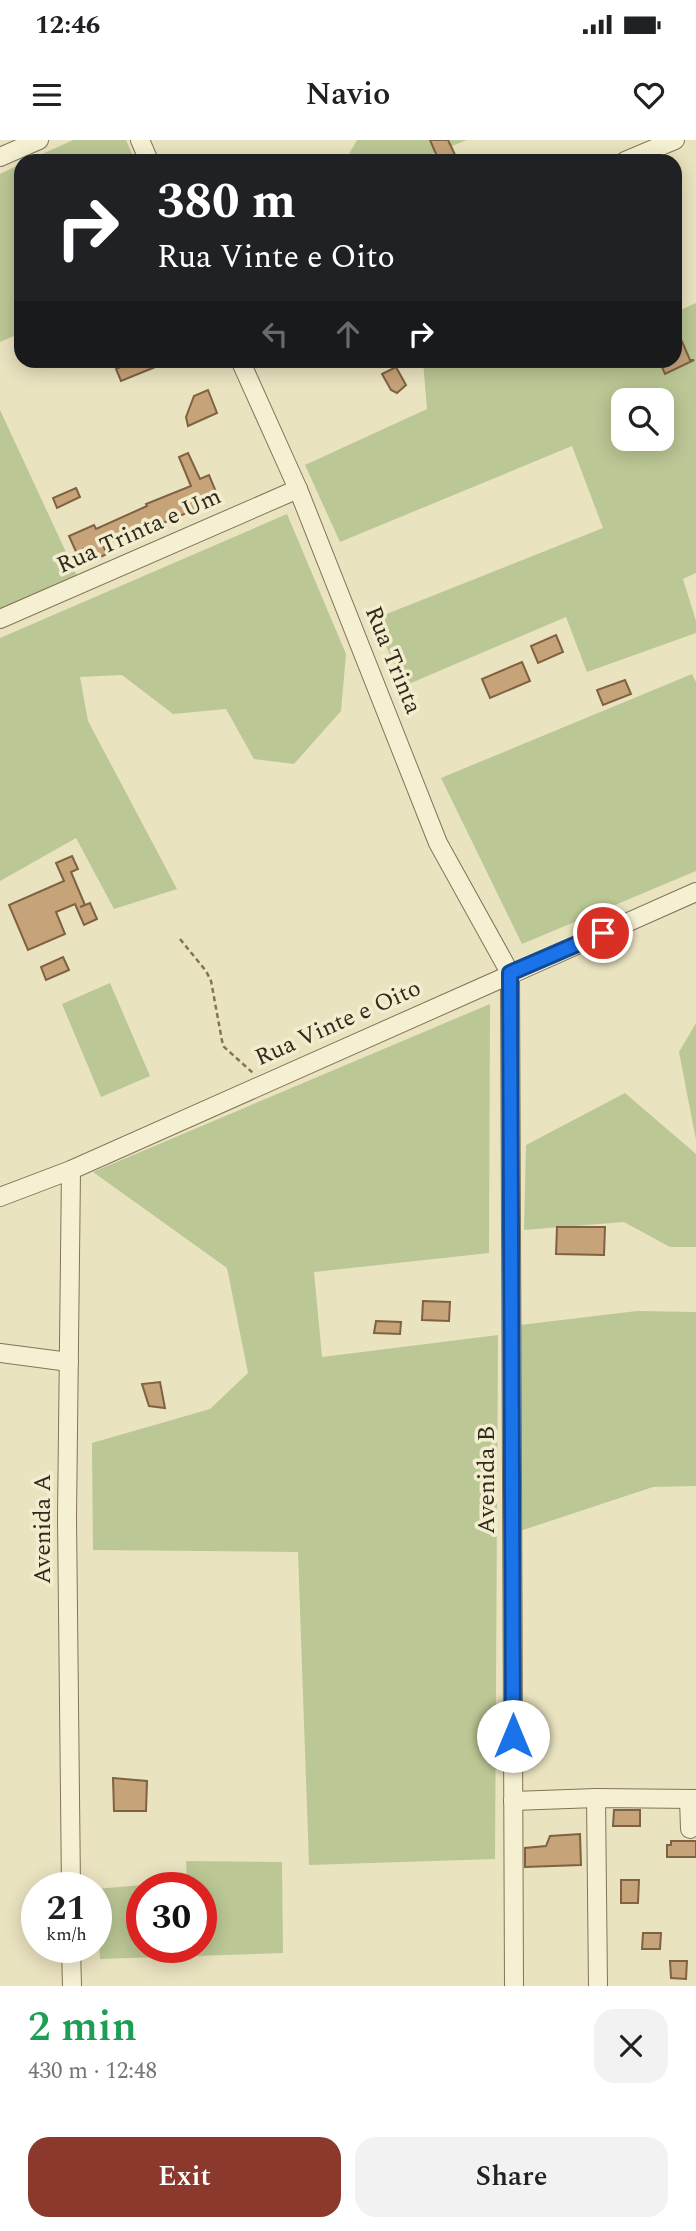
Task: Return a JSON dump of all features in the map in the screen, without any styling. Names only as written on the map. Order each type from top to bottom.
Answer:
[{"type":"street","points":[[0,157],[39,140]]},
{"type":"street","points":[[642,154],[675,140]]},
{"type":"street","name":"Rua Trinta","points":[[244,368],[298,489],[438,843],[510,973]]},
{"type":"street","name":"Rua Trinta e Um","points":[[0,619],[298,489]]},
{"type":"street","name":"Rua Vinte e Oito","points":[[0,1197],[71,1170],[696,892]]},
{"type":"street","name":"Avenida B","points":[[510,973],[514,1986]]},
{"type":"street","name":"Avenida A","points":[[71,1170],[67,1531],[71,1872]]},
{"type":"street","points":[[0,1353],[69,1362]]},
{"type":"street","points":[[596,1798],[598,1986]]},
{"type":"street","points":[[513,1801],[692,1799],[690,1829]]},
{"type":"street","points":[[71,1963],[72,1986]]},
{"type":"path","points":[[180,939],[211,981],[223,1046],[253,1072],[257,1086]]},
{"type":"green space","points":[[73,140],[126,140],[132,154],[42,154]]},
{"type":"green space","points":[[357,140],[467,140],[432,154],[349,154]]},
{"type":"green space","points":[[14,167],[14,336],[0,342],[0,174]]},
{"type":"green space","points":[[696,303],[696,573],[683,579],[696,621],[696,633],[587,672],[566,617],[404,686],[374,619],[603,528],[572,446],[340,542],[305,465],[427,409],[424,368],[682,368],[682,309]]},
{"type":"green space","points":[[0,410],[78,578],[0,613]]},
{"type":"green space","points":[[287,514],[346,654],[341,711],[294,764],[254,759],[226,709],[173,714],[122,675],[80,677],[88,721],[177,889],[114,909],[76,838],[0,881],[0,638]]},
{"type":"green space","points":[[692,674],[696,682],[696,871],[522,944],[441,778]]},
{"type":"green space","points":[[110,983],[150,1076],[101,1097],[62,1004]]},
{"type":"green space","points":[[490,1004],[489,1253],[314,1272],[322,1357],[498,1335],[495,1859],[309,1865],[298,1552],[93,1550],[92,1443],[210,1409],[248,1373],[227,1268],[93,1172]]},
{"type":"green space","points":[[696,1023],[696,1140],[679,1052]]},
{"type":"green space","points":[[625,1093],[696,1154],[696,1247],[670,1247],[624,1222],[524,1230],[526,1145]]},
{"type":"green space","points":[[637,1311],[696,1312],[696,1486],[653,1487],[520,1531],[520,1325]]},
{"type":"green space","points":[[186,1861],[282,1862],[283,1953],[217,1955],[217,1872],[187,1872]]},
{"type":"green space","points":[[126,1886],[126,1958],[112,1959],[112,1888]]},
{"type":"building","points":[[430,140],[448,140],[455,154],[436,154]]},
{"type":"building","points":[[682,342],[690,360],[694,360],[682,366]]},
{"type":"building","points":[[118,368],[153,368],[121,381],[116,369]]},
{"type":"building","points":[[397,368],[406,385],[397,393],[391,390],[382,374]]},
{"type":"building","points":[[662,368],[677,368],[665,374]]},
{"type":"building","points":[[208,390],[217,413],[188,426],[186,417],[194,396]]},
{"type":"building","points":[[188,453],[200,479],[209,475],[219,499],[131,537],[130,534],[103,545],[107,554],[82,565],[69,536],[94,525],[96,529],[147,506],[146,504],[191,486],[179,457]]},
{"type":"building","points":[[76,488],[80,497],[57,508],[53,498]]},
{"type":"building","points":[[556,635],[563,652],[538,663],[531,646]]},
{"type":"building","points":[[522,662],[530,681],[490,698],[482,679]]},
{"type":"building","points":[[625,680],[631,694],[603,705],[597,690]]},
{"type":"building","points":[[72,856],[78,869],[71,872],[85,905],[90,903],[97,919],[84,925],[75,904],[56,912],[65,934],[28,950],[9,905],[64,881],[56,863]]},
{"type":"building","points":[[63,957],[69,970],[46,980],[41,967]]},
{"type":"building","points":[[557,1227],[605,1227],[604,1255],[556,1254]]},
{"type":"building","points":[[423,1301],[450,1302],[449,1321],[422,1320]]},
{"type":"building","points":[[376,1321],[401,1322],[400,1334],[374,1333]]},
{"type":"building","points":[[160,1382],[165,1408],[149,1406],[142,1384]]},
{"type":"building","points":[[113,1778],[147,1781],[146,1811],[114,1811]]},
{"type":"building","points":[[614,1810],[640,1810],[640,1826],[613,1826]]},
{"type":"building","points":[[580,1834],[581,1865],[525,1867],[525,1848],[546,1846],[550,1836]]},
{"type":"building","points":[[671,1841],[696,1841],[696,1857],[667,1857],[667,1845],[671,1845]]},
{"type":"building","points":[[621,1880],[639,1880],[638,1903],[621,1903]]},
{"type":"building","points":[[643,1933],[661,1933],[660,1949],[642,1949]]},
{"type":"building","points":[[670,1961],[687,1961],[686,1979],[671,1978]]},
{"type":"route","points":[[513,1736],[510,973],[603,933]]}]
